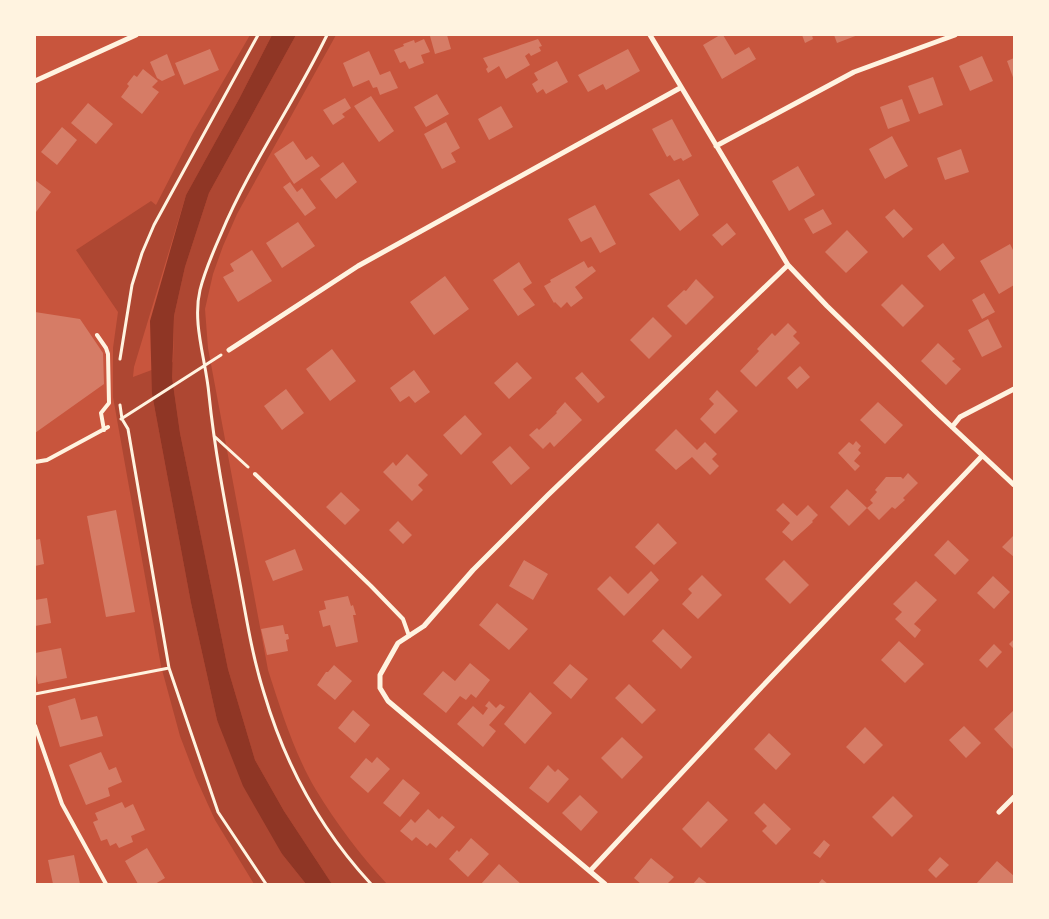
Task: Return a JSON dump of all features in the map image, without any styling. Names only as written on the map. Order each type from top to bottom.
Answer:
[{"type":"street","points":[[35,81],[136,35]]},
{"type":"street","points":[[650,35],[680,88],[788,265],[827,306],[1014,485]]},
{"type":"street","points":[[716,146],[854,72],[955,35]]},
{"type":"street","points":[[229,350],[358,266],[680,88]]},
{"type":"street","points":[[605,884],[388,701],[380,688],[380,675],[398,642],[424,626],[473,570],[548,495],[788,265]]},
{"type":"street","points":[[952,427],[960,418],[1014,389]]},
{"type":"street","points":[[590,871],[744,705],[982,456]]},
{"type":"street","points":[[998,812],[1014,796]]},
{"type":"lane","points":[[35,462],[47,460],[106,428],[101,413],[108,403],[108,354],[97,335]]},
{"type":"lane","points":[[255,474],[403,619],[409,636]]},
{"type":"lane","points":[[35,726],[62,804],[106,884]]},
{"type":"path","points":[[120,365],[132,285],[142,253],[154,225],[258,35]]},
{"type":"path","points":[[327,35],[312,66],[231,209],[207,267],[197,310],[206,366],[218,468],[254,656],[263,692],[290,764],[304,791],[334,838],[371,884]]},
{"type":"path","points":[[122,419],[229,350]]},
{"type":"path","points":[[119,401],[122,419],[128,429],[168,668],[218,812],[266,884]]},
{"type":"path","points":[[213,435],[255,474]]},
{"type":"path","points":[[35,694],[168,668]]},
{"type":"shaded area","points":[[250,35],[272,35],[186,195],[134,367],[133,377],[173,362],[174,316],[185,267],[209,193],[296,35],[336,35],[237,214],[213,274],[205,309],[208,348],[268,670],[283,716],[308,776],[332,815],[367,862],[387,884],[332,884],[284,811],[255,760],[228,669],[180,433],[172,377],[152,394],[191,603],[217,720],[282,854],[306,884],[254,884],[215,820],[180,736],[161,666],[113,397],[113,348],[118,312],[76,250],[151,201],[156,205],[193,133]]},
{"type":"shaded area","points":[[272,35],[296,35],[209,193],[185,267],[174,316],[172,377],[180,433],[228,669],[255,760],[284,811],[332,884],[306,884],[282,854],[243,786],[217,720],[191,603],[152,394],[150,321],[186,195]]},
{"type":"building","points":[[447,35],[451,49],[435,54],[430,36]]},
{"type":"building","points":[[723,35],[735,55],[749,47],[756,59],[722,79],[703,45]]},
{"type":"building","points":[[802,35],[812,35],[813,39],[805,43]]},
{"type":"building","points":[[834,35],[858,35],[837,43]]},
{"type":"building","points":[[424,39],[430,52],[421,55],[424,63],[409,69],[405,61],[400,63],[394,50],[404,46],[403,44],[414,40],[415,43]]},
{"type":"building","points":[[538,39],[542,46],[539,47],[541,51],[531,56],[529,53],[525,56],[530,65],[506,79],[499,66],[488,73],[486,69],[488,67],[483,58]]},
{"type":"building","points":[[210,49],[219,70],[184,85],[175,63]]},
{"type":"building","points":[[628,49],[640,71],[606,90],[603,84],[588,92],[578,75]]},
{"type":"building","points":[[369,51],[380,75],[390,71],[398,88],[380,95],[377,87],[373,88],[369,80],[353,87],[343,63]]},
{"type":"building","points":[[167,54],[175,75],[162,81],[157,78],[150,62]]},
{"type":"building","points":[[982,56],[993,81],[970,91],[959,66]]},
{"type":"building","points":[[1014,58],[1014,80],[1007,61]]},
{"type":"building","points":[[557,61],[568,82],[546,94],[543,89],[537,93],[532,84],[538,80],[534,73]]},
{"type":"building","points":[[143,69],[158,81],[152,87],[159,92],[142,114],[121,97],[134,75],[137,77]]},
{"type":"building","points":[[933,77],[943,105],[919,114],[908,86]]},
{"type":"building","points":[[437,94],[449,114],[426,127],[414,107]]},
{"type":"building","points":[[371,96],[394,131],[379,142],[354,106]]},
{"type":"building","points":[[345,98],[351,108],[342,114],[345,117],[333,125],[323,110]]},
{"type":"building","points":[[902,99],[910,121],[888,129],[880,107]]},
{"type":"building","points":[[88,103],[113,124],[96,144],[71,123]]},
{"type":"building","points":[[501,106],[513,127],[489,140],[478,119]]},
{"type":"building","points":[[672,119],[692,156],[683,161],[681,158],[674,161],[670,155],[667,157],[652,129]]},
{"type":"building","points":[[446,122],[460,148],[451,153],[456,162],[442,169],[424,134]]},
{"type":"building","points":[[62,127],[77,140],[57,165],[41,152]]},
{"type":"building","points":[[892,136],[908,166],[885,179],[869,149]]},
{"type":"building","points":[[293,141],[306,160],[312,156],[320,166],[294,184],[274,154]]},
{"type":"building","points":[[961,149],[969,172],[945,180],[937,158]]},
{"type":"building","points":[[343,162],[357,182],[336,199],[320,179]]},
{"type":"building","points":[[798,166],[815,195],[789,211],[772,181]]},
{"type":"building","points":[[679,179],[699,215],[680,231],[649,194]]},
{"type":"building","points":[[35,180],[51,192],[36,212],[35,211]]},
{"type":"building","points":[[290,182],[297,192],[302,188],[316,208],[305,216],[283,187]]},
{"type":"building","points":[[595,205],[616,244],[600,253],[591,237],[581,242],[568,219]]},
{"type":"building","points":[[823,209],[832,224],[813,234],[804,219]]},
{"type":"building","points":[[894,209],[913,229],[903,238],[885,217]]},
{"type":"building","points":[[298,222],[315,246],[282,268],[266,243]]},
{"type":"building","points":[[727,223],[736,234],[722,246],[712,235]]},
{"type":"building","points":[[847,230],[868,252],[846,273],[825,252]]},
{"type":"building","points":[[943,243],[955,258],[940,271],[927,256]]},
{"type":"building","points":[[1010,244],[1014,252],[1014,285],[999,294],[980,261]]},
{"type":"building","points":[[252,250],[272,281],[238,302],[223,277],[234,271],[230,264]]},
{"type":"building","points":[[584,261],[588,268],[592,266],[596,271],[575,287],[583,298],[571,307],[567,302],[561,308],[554,303],[544,286],[551,282],[550,280]]},
{"type":"building","points":[[519,262],[532,283],[523,289],[535,305],[518,316],[493,280]]},
{"type":"building","points":[[445,276],[469,309],[434,335],[410,302]]},
{"type":"building","points":[[696,279],[714,297],[686,325],[667,306],[684,290],[686,291]]},
{"type":"building","points":[[902,284],[924,306],[903,327],[881,305]]},
{"type":"building","points":[[984,293],[995,312],[982,319],[972,300]]},
{"type":"building","points":[[35,312],[80,319],[103,353],[104,384],[35,433]]},
{"type":"building","points":[[653,317],[672,336],[649,359],[630,340]]},
{"type":"building","points":[[988,319],[1002,347],[982,357],[968,330]]},
{"type":"building","points":[[788,323],[797,332],[793,336],[800,343],[756,387],[740,371],[759,351],[757,349],[772,333],[775,336]]},
{"type":"building","points":[[938,343],[955,359],[952,361],[961,369],[946,385],[921,361]]},
{"type":"building","points":[[332,349],[356,381],[330,401],[306,369]]},
{"type":"building","points":[[517,362],[532,378],[509,399],[494,383]]},
{"type":"building","points":[[800,366],[810,377],[797,389],[787,378]]},
{"type":"building","points":[[414,370],[430,392],[415,403],[409,396],[400,402],[390,388]]},
{"type":"building","points":[[582,372],[605,397],[598,403],[575,378]]},
{"type":"building","points":[[286,389],[304,413],[282,430],[264,406]]},
{"type":"building","points":[[717,390],[738,411],[715,434],[700,419],[714,404],[709,399]]},
{"type":"building","points":[[565,402],[582,420],[554,447],[550,442],[543,449],[529,435],[537,428],[539,430],[557,413]]},
{"type":"building","points":[[878,402],[903,425],[885,444],[860,420]]},
{"type":"building","points":[[465,415],[482,434],[461,455],[443,435]]},
{"type":"building","points":[[676,429],[697,450],[705,442],[717,454],[712,459],[719,466],[710,475],[692,457],[676,470],[655,450]]},
{"type":"building","points":[[856,441],[861,446],[858,450],[861,453],[854,461],[860,466],[855,471],[838,453],[849,442],[853,445]]},
{"type":"building","points":[[510,446],[530,468],[511,485],[492,462]]},
{"type":"building","points":[[407,454],[428,475],[418,485],[423,490],[412,501],[383,472],[393,462],[396,466]]},
{"type":"building","points":[[908,473],[918,483],[903,498],[905,500],[895,509],[892,507],[879,520],[867,508],[873,503],[870,500],[877,492],[875,490],[886,477],[901,477],[903,479]]},
{"type":"building","points":[[847,489],[867,508],[849,526],[830,507]]},
{"type":"building","points":[[341,492],[360,510],[345,525],[326,507]]},
{"type":"building","points":[[783,503],[797,516],[808,505],[818,515],[792,541],[782,532],[790,523],[776,510]]},
{"type":"building","points":[[116,510],[135,612],[106,617],[87,516]]},
{"type":"building","points":[[398,521],[412,535],[403,544],[389,530]]},
{"type":"building","points":[[658,523],[677,543],[654,565],[635,547]]},
{"type":"building","points":[[1014,535],[1014,557],[1002,547]]},
{"type":"building","points":[[40,539],[44,564],[35,566],[35,540]]},
{"type":"building","points":[[948,540],[969,560],[955,575],[934,555]]},
{"type":"building","points":[[295,549],[303,570],[273,581],[265,561]]},
{"type":"building","points":[[524,560],[548,574],[533,600],[509,586]]},
{"type":"building","points":[[784,560],[809,585],[790,604],[765,579]]},
{"type":"building","points":[[651,571],[659,580],[624,616],[597,589],[610,576],[628,594]]},
{"type":"building","points":[[702,575],[722,595],[698,619],[682,604],[692,593],[688,589]]},
{"type":"building","points":[[993,576],[1010,592],[994,609],[977,593]]},
{"type":"building","points":[[916,581],[937,600],[914,624],[921,630],[915,638],[895,619],[902,612],[893,604]]},
{"type":"building","points":[[348,596],[356,615],[353,615],[358,642],[336,647],[330,625],[323,627],[319,611],[326,609],[324,601]]},
{"type":"building","points":[[47,598],[51,623],[35,626],[35,600]]},
{"type":"building","points":[[497,603],[528,629],[509,650],[479,625]]},
{"type":"building","points":[[283,625],[285,634],[288,634],[289,639],[286,640],[288,651],[267,655],[261,629]]},
{"type":"building","points":[[663,629],[692,657],[681,669],[652,641]]},
{"type":"building","points":[[1014,639],[1014,649],[1009,644]]},
{"type":"building","points":[[899,641],[924,664],[905,683],[881,660]]},
{"type":"building","points":[[994,644],[1002,652],[987,668],[979,660]]},
{"type":"building","points":[[61,648],[67,678],[38,684],[35,670],[35,653]]},
{"type":"building","points":[[470,663],[490,680],[476,698],[471,694],[466,700],[460,696],[446,713],[423,694],[443,671],[455,681]]},
{"type":"building","points":[[570,664],[588,679],[571,699],[553,683]]},
{"type":"building","points":[[334,665],[352,681],[335,700],[317,685],[326,672]]},
{"type":"building","points":[[629,684],[656,710],[642,724],[615,698]]},
{"type":"building","points":[[530,692],[552,713],[525,744],[504,724]]},
{"type":"building","points":[[75,698],[81,720],[97,716],[103,736],[60,747],[48,706]]},
{"type":"building","points":[[489,701],[496,708],[500,704],[505,707],[489,725],[496,731],[483,747],[457,724],[473,706],[483,715],[488,708],[485,706]]},
{"type":"building","points":[[353,710],[370,725],[355,743],[338,728]]},
{"type":"building","points":[[1014,710],[1014,750],[994,729]]},
{"type":"building","points":[[964,726],[981,743],[966,758],[949,740]]},
{"type":"building","points":[[865,727],[883,745],[864,764],[846,747]]},
{"type":"building","points":[[769,733],[791,754],[776,770],[754,749]]},
{"type":"building","points":[[622,737],[643,757],[622,779],[601,758]]},
{"type":"building","points":[[101,752],[109,770],[116,767],[122,782],[108,788],[110,796],[86,805],[69,765]]},
{"type":"building","points":[[377,757],[390,769],[368,793],[350,777],[366,758],[372,763]]},
{"type":"building","points":[[548,765],[555,772],[558,769],[569,779],[548,803],[529,788]]},
{"type":"building","points":[[403,779],[420,793],[400,817],[383,803]]},
{"type":"building","points":[[580,795],[598,812],[581,831],[562,813]]},
{"type":"building","points":[[893,796],[913,816],[892,837],[872,817]]},
{"type":"building","points":[[708,801],[728,820],[701,848],[682,829]]},
{"type":"building","points":[[122,802],[125,808],[133,804],[145,830],[131,836],[133,842],[119,848],[116,843],[110,846],[107,839],[101,841],[93,822],[98,820],[95,813]]},
{"type":"building","points":[[764,803],[791,829],[776,845],[762,831],[767,826],[754,813]]},
{"type":"building","points":[[428,809],[439,819],[442,816],[455,827],[436,848],[430,843],[427,846],[416,837],[412,841],[400,831],[411,819],[415,823]]},
{"type":"building","points":[[471,838],[489,854],[468,877],[449,859],[457,850],[459,852]]},
{"type":"building","points":[[824,840],[830,845],[820,858],[813,853]]},
{"type":"building","points":[[147,848],[165,878],[155,884],[138,884],[125,861]]},
{"type":"building","points":[[74,855],[80,884],[53,884],[48,860]]},
{"type":"building","points":[[940,857],[949,865],[936,878],[928,870]]},
{"type":"building","points":[[651,858],[674,877],[667,884],[641,884],[634,878]]},
{"type":"building","points":[[997,861],[1014,876],[1014,884],[976,884]]},
{"type":"building","points":[[499,864],[521,884],[481,884]]},
{"type":"building","points":[[699,877],[708,884],[693,884]]},
{"type":"building","points":[[822,879],[828,884],[818,884]]}]
